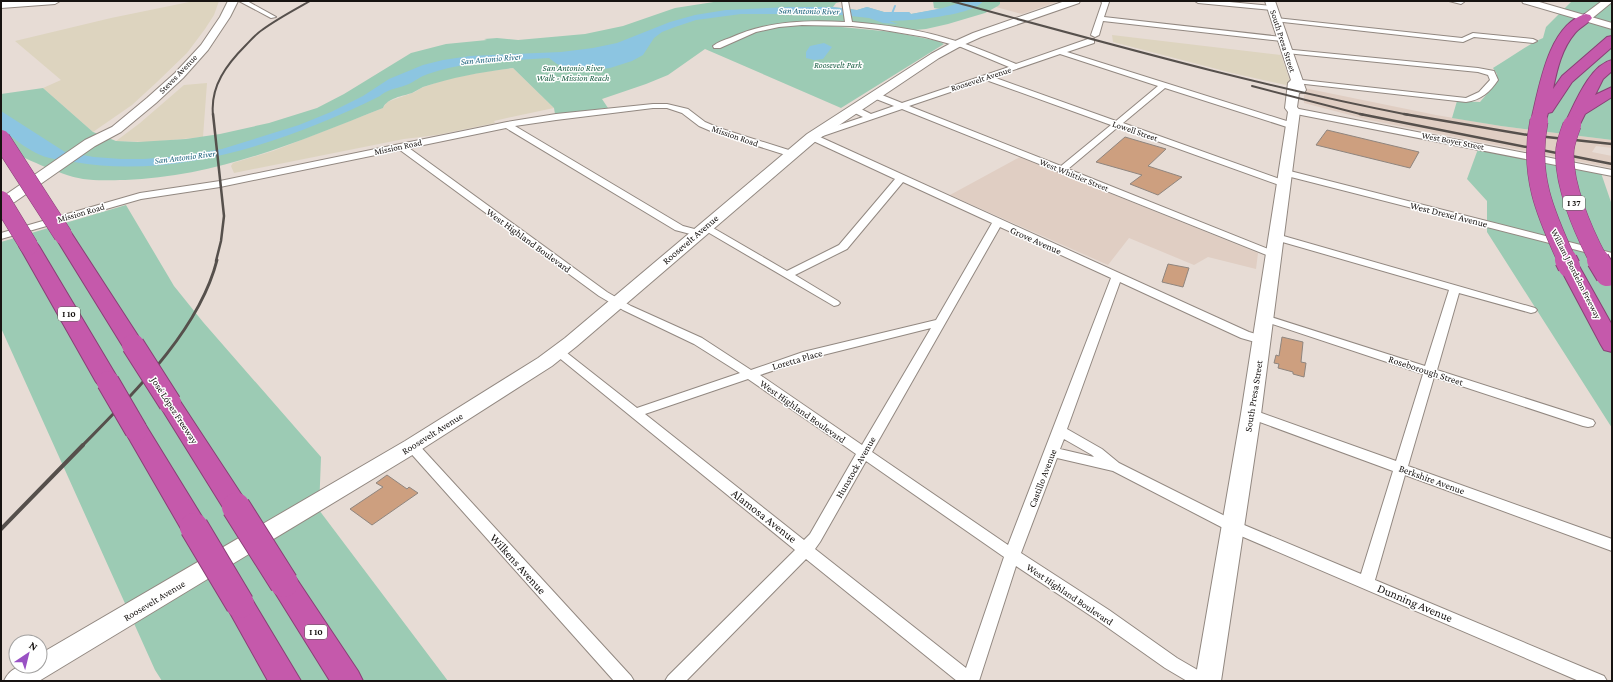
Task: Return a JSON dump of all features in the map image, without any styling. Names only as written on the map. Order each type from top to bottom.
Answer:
[{"type":"highway","points":[[1539,121],[1552,66],[1560,44],[1570,30],[1586,18]]},
{"type":"highway","name":"William J Bordelon Freeway","points":[[1612,40],[1567,79],[1539,121],[1535,143],[1536,176],[1550,223],[1569,266],[1612,345]]},
{"type":"highway","name":"I 37","points":[[1610,271],[1588,242],[1578,218],[1565,158],[1565,146],[1576,118],[1597,77],[1612,64]]},
{"type":"highway","points":[[1576,118],[1612,91]]},
{"type":"highway","name":"José López Freeway","points":[[1,139],[347,681]]},
{"type":"highway","name":"I 10","points":[[1,200],[285,681]]},
{"type":"main road","points":[[1,1],[31,2]]},
{"type":"main road","points":[[1,5],[55,1]]},
{"type":"main road","name":"Steves Avenue","points":[[1,217],[59,170],[100,141],[153,100],[198,55],[216,32],[233,1]]},
{"type":"main road","name":"Roosevelt Avenue","points":[[17,681],[412,446],[545,362],[812,137],[874,95],[935,56],[957,44],[977,35],[1075,1]]},
{"type":"main road","points":[[1586,18],[1608,1]]},
{"type":"main road","name":"South Presa Street","points":[[1208,681],[1251,414],[1294,119],[1298,109],[1300,92],[1299,84],[1296,81],[1271,5]]},
{"type":"main road","name":"Steves Avenue","points":[[1,205],[59,170]]},
{"type":"street","points":[[242,1],[273,17]]},
{"type":"street","points":[[1106,1],[1100,19],[1282,39]]},
{"type":"street","points":[[1198,1],[1271,5]]},
{"type":"street","points":[[1452,1],[1461,2]]},
{"type":"street","points":[[1526,1],[1612,26]]},
{"type":"street","points":[[845,3],[849,22]]},
{"type":"street","name":"Roosevelt Avenue","points":[[812,137],[1060,52],[1093,38],[1100,19]]},
{"type":"street","points":[[1276,20],[1463,40],[1473,35],[1533,41]]},
{"type":"street","points":[[717,46],[766,27],[849,22],[944,39],[1016,67]]},
{"type":"street","points":[[1286,51],[1478,70],[1492,74],[1494,80],[1490,86],[1476,99],[1466,100],[1296,81]]},
{"type":"street","name":"West Boyer Street","points":[[1060,52],[1164,85],[1294,119],[1612,173]]},
{"type":"street","name":"Lowell Street","points":[[985,77],[1117,124],[1286,178]]},
{"type":"street","points":[[1062,170],[1164,85]]},
{"type":"street","name":"West Whittier Street","points":[[874,95],[1062,170],[1275,246],[1455,288],[1531,310]]},
{"type":"street","name":"Mission Road","points":[[1,236],[140,196],[220,184],[507,125],[577,114],[653,106],[667,106],[685,111],[702,124],[716,130],[792,154]]},
{"type":"street","points":[[854,109],[870,117]]},
{"type":"street","points":[[507,125],[679,228],[701,230],[787,275],[834,303]]},
{"type":"street","name":"Grove Avenue","points":[[812,137],[1245,335],[1262,340]]},
{"type":"street","name":"West Highland Boulevard","points":[[402,146],[603,294],[696,340],[749,374],[1171,663],[1202,681]]},
{"type":"street","points":[[787,275],[843,247],[894,185],[902,178]]},
{"type":"street","name":"West Drexel Avenue","points":[[1286,178],[1610,271]]},
{"type":"street","name":"Hunstock Avenue","points":[[674,681],[806,549],[815,538],[863,452],[998,222]]},
{"type":"street","name":"Castillo Avenue","points":[[970,681],[1012,555],[1117,276]]},
{"type":"street","points":[[1366,582],[1455,288]]},
{"type":"street","name":"Roseborough Street","points":[[1264,318],[1588,423]]},
{"type":"street","name":"Loretta Place","points":[[635,413],[807,355],[940,322]]},
{"type":"street","name":"Alamosa Avenue","points":[[558,352],[970,681]]},
{"type":"street","name":"Berkshire Avenue","points":[[1251,414],[1612,545]]},
{"type":"street","points":[[1060,430],[1097,452],[1117,467]]},
{"type":"street","name":"Wilkens Avenue","points":[[412,446],[625,681]]},
{"type":"street","points":[[1052,452],[1117,467]]},
{"type":"street","name":"Dunning Avenue","points":[[1117,467],[1232,526],[1598,681]]},
{"type":"shaded area","points":[[194,1],[219,1],[214,15],[187,53],[132,105],[93,132],[43,88],[61,80],[15,41],[111,18]]},
{"type":"shaded area","points":[[1000,1],[1060,1],[1022,14],[996,7],[1000,4]]},
{"type":"shaded area","points":[[1112,35],[1281,55],[1291,84],[1290,86],[1232,73],[1113,42]]},
{"type":"shaded area","points":[[513,68],[554,108],[494,121],[495,123],[437,135],[404,139],[234,173],[231,166],[233,163],[273,151],[383,108],[387,102],[415,92],[421,88],[447,79]]},
{"type":"shaded area","points":[[207,83],[203,137],[150,142],[116,141],[140,123],[184,85]]},
{"type":"shaded area","points":[[1304,88],[1436,115],[1501,126],[1612,140],[1612,148],[1596,146],[1592,152],[1612,156],[1612,168],[1369,120],[1304,103]]},
{"type":"shaded area","points":[[1020,157],[1258,253],[1256,269],[1208,257],[1194,265],[1129,238],[1108,265],[950,195]]},
{"type":"green space","name":"San Antonio River Walk - Mission Reach","points":[[720,1],[839,1],[840,2],[836,3],[833,7],[857,10],[867,7],[884,12],[909,12],[911,14],[940,9],[934,8],[933,1],[1000,1],[1000,4],[985,13],[926,29],[915,30],[876,24],[832,23],[831,26],[893,32],[938,41],[944,44],[841,108],[705,49],[668,75],[602,99],[608,108],[555,114],[554,108],[513,68],[490,71],[434,83],[412,93],[400,96],[388,102],[383,108],[320,133],[257,155],[225,165],[159,177],[125,180],[83,179],[53,170],[1,148],[1,94],[43,88],[93,132],[116,141],[138,142],[186,139],[220,134],[269,123],[317,108],[344,94],[411,53],[446,44],[487,40],[484,39],[497,38],[518,40],[585,34],[623,26],[675,8]]},
{"type":"green space","points":[[1572,1],[1612,1],[1612,140],[1501,126],[1452,118],[1457,101],[1480,102],[1497,82],[1497,74],[1493,68],[1524,48],[1543,38],[1546,27]]},
{"type":"green space","points":[[1478,149],[1601,173],[1612,205],[1612,428],[1487,232],[1487,201],[1467,179]]},
{"type":"green space","points":[[126,205],[174,286],[203,322],[321,457],[319,510],[448,681],[162,681],[155,670],[1,328],[1,242]]},
{"type":"water","name":"San Antonio River","points":[[966,1],[983,1],[977,6],[954,14],[924,19],[889,21],[898,24],[883,23],[869,18],[832,14],[741,14],[696,20],[662,32],[654,38],[643,55],[632,61],[610,68],[588,71],[571,69],[557,64],[549,58],[488,62],[443,69],[420,77],[409,84],[388,91],[308,128],[232,153],[192,161],[152,166],[113,166],[60,160],[45,157],[36,153],[1,129],[1,111],[65,152],[94,157],[121,159],[182,156],[222,149],[299,125],[331,112],[363,96],[389,79],[423,65],[443,60],[470,56],[561,52],[593,48],[617,43],[670,22],[695,15],[726,10],[789,7],[832,7],[857,10],[867,7],[884,12],[909,12],[911,14],[943,8]]},
{"type":"water","points":[[824,43],[832,47],[823,59],[814,60],[806,58],[806,52],[810,46]]},
{"type":"building","points":[[1327,130],[1419,152],[1410,168],[1316,145]]},
{"type":"building","points":[[1125,137],[1166,149],[1148,166],[1182,177],[1158,195],[1130,184],[1142,175],[1096,162]]},
{"type":"building","points":[[1168,264],[1189,268],[1183,287],[1162,282]]},
{"type":"building","points":[[1282,337],[1303,342],[1301,362],[1306,363],[1304,377],[1278,368],[1279,364],[1274,363],[1276,355],[1279,356]]},
{"type":"building","points":[[387,475],[407,489],[409,487],[418,493],[372,525],[350,509],[383,487],[376,483]]},
{"type":"waterway","points":[[891,16],[895,6]]},
{"type":"railway","points":[[213,114],[214,94],[217,85],[221,76],[232,60],[260,32],[280,18],[310,1]]},
{"type":"railway","points":[[951,1],[1236,77],[1405,114]]},
{"type":"railway","points":[[1252,86],[1361,114]]},
{"type":"railway","points":[[213,114],[224,216],[221,241],[216,261]]},
{"type":"railway","points":[[1361,114],[1612,164]]},
{"type":"railway","points":[[1405,114],[1528,135],[1612,144]]},
{"type":"railway","points":[[1405,114],[1409,115]]},
{"type":"railway","points":[[82,446],[142,383],[180,337],[208,286],[217,260]]},
{"type":"railway","points":[[1,529],[83,445]]},
{"type":"park label","name":"Roosevelt Park","points":[[838,65]]}]
